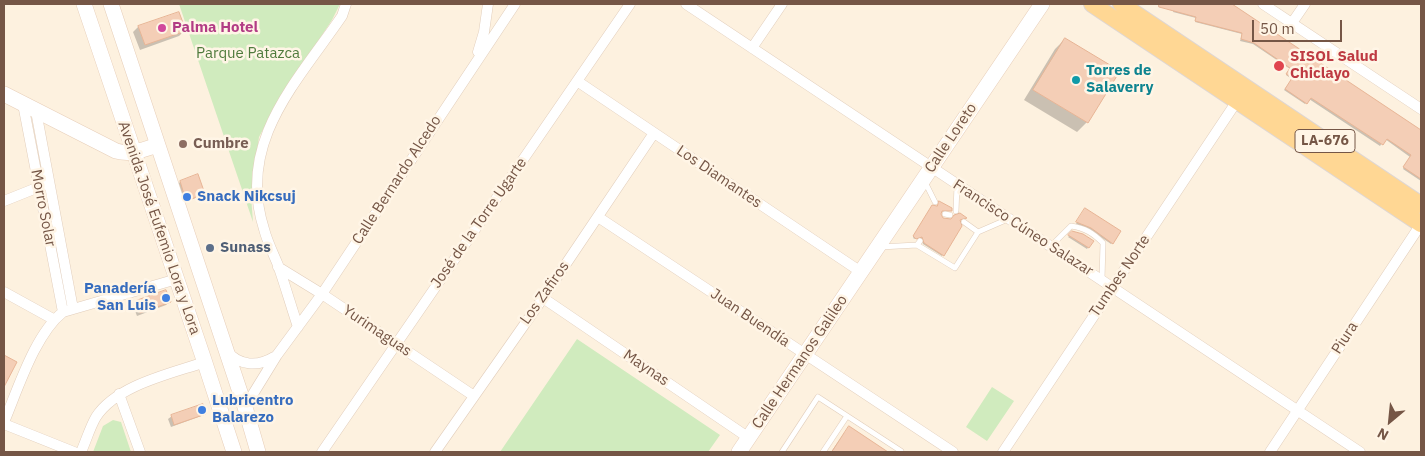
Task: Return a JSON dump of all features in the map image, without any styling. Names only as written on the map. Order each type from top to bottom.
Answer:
[{"type":"main road","name":"Avenida José Eufemio Lora y Lora","points":[[84,4],[234,452]]},
{"type":"main road","name":"Avenida José Eufemio Lora y Lora","points":[[110,4],[245,407],[258,452]]},
{"type":"main road","name":"Calle Loreto","points":[[861,272],[1042,4]]},
{"type":"main road","name":"LA-676","points":[[1092,4],[1421,224]]},
{"type":"main road","name":"LA-676","points":[[1121,4],[1421,205]]},
{"type":"main road","points":[[4,94],[125,154],[157,145]]},
{"type":"main road","name":"Calle Hermanos Galileo","points":[[743,448],[861,272]]},
{"type":"street","points":[[298,327],[263,228],[257,179],[260,154],[268,129],[284,100],[342,16],[346,4]]},
{"type":"street","points":[[475,62],[484,32],[488,4]]},
{"type":"street","name":"Calle Bernardo Alcedo","points":[[245,407],[277,355],[322,294],[515,4]]},
{"type":"street","name":"José de la Torre Ugarte","points":[[322,452],[630,4]]},
{"type":"street","name":"Francisco Cúneo Salazar","points":[[686,4],[752,48],[927,173],[958,185],[1360,452]]},
{"type":"street","points":[[752,48],[782,4]]},
{"type":"street","points":[[1263,4],[1421,109]]},
{"type":"street","points":[[1292,23],[1305,4]]},
{"type":"street","name":"Los Diamantes","points":[[577,81],[861,272]]},
{"type":"street","name":"Tumbes Norte","points":[[1003,452],[1237,101]]},
{"type":"street","name":"Morro Solar","points":[[29,107],[49,183],[68,310]]},
{"type":"street","name":"Morro Solar","points":[[29,107],[38,188],[68,310]]},
{"type":"street","name":"Los Zafiros","points":[[435,452],[543,298],[654,133]]},
{"type":"street","points":[[4,201],[49,183]]},
{"type":"street","name":"Juan Buendía","points":[[598,217],[953,452]]},
{"type":"street","name":"Piura","points":[[1270,452],[1421,224]]},
{"type":"street","name":"Yurimaguas","points":[[278,267],[322,294],[474,396]]},
{"type":"street","points":[[74,452],[4,423],[40,338],[53,319],[68,310],[177,279]]},
{"type":"street","points":[[4,292],[53,319]]},
{"type":"street","name":"Maynas","points":[[543,298],[743,448]]},
{"type":"street","points":[[225,348],[239,362],[249,364],[259,364],[277,355]]},
{"type":"street","points":[[81,452],[96,417],[119,394],[205,362]]},
{"type":"street","points":[[119,394],[140,452]]},
{"type":"street","name":"José de la Torre Ugarte","points":[[314,452],[328,442]]},
{"type":"lane","points":[[927,173],[934,202]]},
{"type":"lane","points":[[956,211],[958,185]]},
{"type":"lane","points":[[878,247],[919,243],[955,268],[978,232],[1009,219]]},
{"type":"lane","points":[[964,222],[978,232]]},
{"type":"lane","points":[[1051,246],[1071,226],[1083,228],[1096,235],[1103,243],[1102,279]]},
{"type":"lane","points":[[782,452],[818,397],[901,451]]},
{"type":"lane","points":[[823,452],[847,416]]},
{"type":"green space","name":"Parque Patazca","points":[[179,4],[340,4],[332,20],[281,97],[259,137],[251,196],[253,222]]},
{"type":"green space","points":[[577,339],[720,435],[708,452],[500,452]]},
{"type":"green space","points":[[992,387],[1014,401],[987,441],[966,427]]},
{"type":"green space","points":[[113,420],[121,422],[131,452],[93,452],[103,426]]},
{"type":"building","points":[[1159,4],[1232,4],[1421,130],[1421,179],[1403,167],[1411,155],[1387,139],[1383,145],[1311,98],[1307,104],[1285,89],[1292,78],[1286,74],[1290,68],[1254,43],[1241,39],[1242,33],[1195,21],[1196,17],[1159,7]]},
{"type":"building","name":"Palma Hotel","points":[[179,12],[186,31],[145,45],[138,26]]},
{"type":"building","name":"Torres de Salaverry","points":[[1065,38],[1120,71],[1088,123],[1033,90]]},
{"type":"building","points":[[198,174],[205,194],[186,201],[180,181]]},
{"type":"building","points":[[939,201],[952,208],[952,211],[942,211],[943,218],[951,219],[954,215],[960,213],[967,218],[960,220],[962,226],[944,256],[924,243],[922,237],[916,239],[913,236],[932,205],[937,206]]},
{"type":"building","points":[[1085,208],[1121,231],[1113,244],[1091,228],[1076,222]]},
{"type":"building","points":[[1072,231],[1083,234],[1094,241],[1089,248],[1068,235]]},
{"type":"building","points":[[166,290],[171,302],[140,313],[136,301]]},
{"type":"building","points":[[4,355],[17,362],[4,387]]},
{"type":"building","points":[[203,404],[206,414],[174,425],[171,415]]},
{"type":"building","points":[[849,426],[888,452],[832,452]]},
{"type":"place","name":"Palma Hotel","points":[[162,28]]},
{"type":"place","name":"SISOL Salud Chiclayo","points":[[1279,66]]},
{"type":"place","name":"Torres de Salaverry","points":[[1076,80]]},
{"type":"place","name":"Cumbre","points":[[183,144]]},
{"type":"place","name":"Snack Nikcsuj","points":[[187,197]]},
{"type":"place","name":"Sunass","points":[[210,248]]},
{"type":"place","name":"Panadería San Luis","points":[[166,298]]},
{"type":"place","name":"Lubricentro Balarezo","points":[[202,410]]}]
